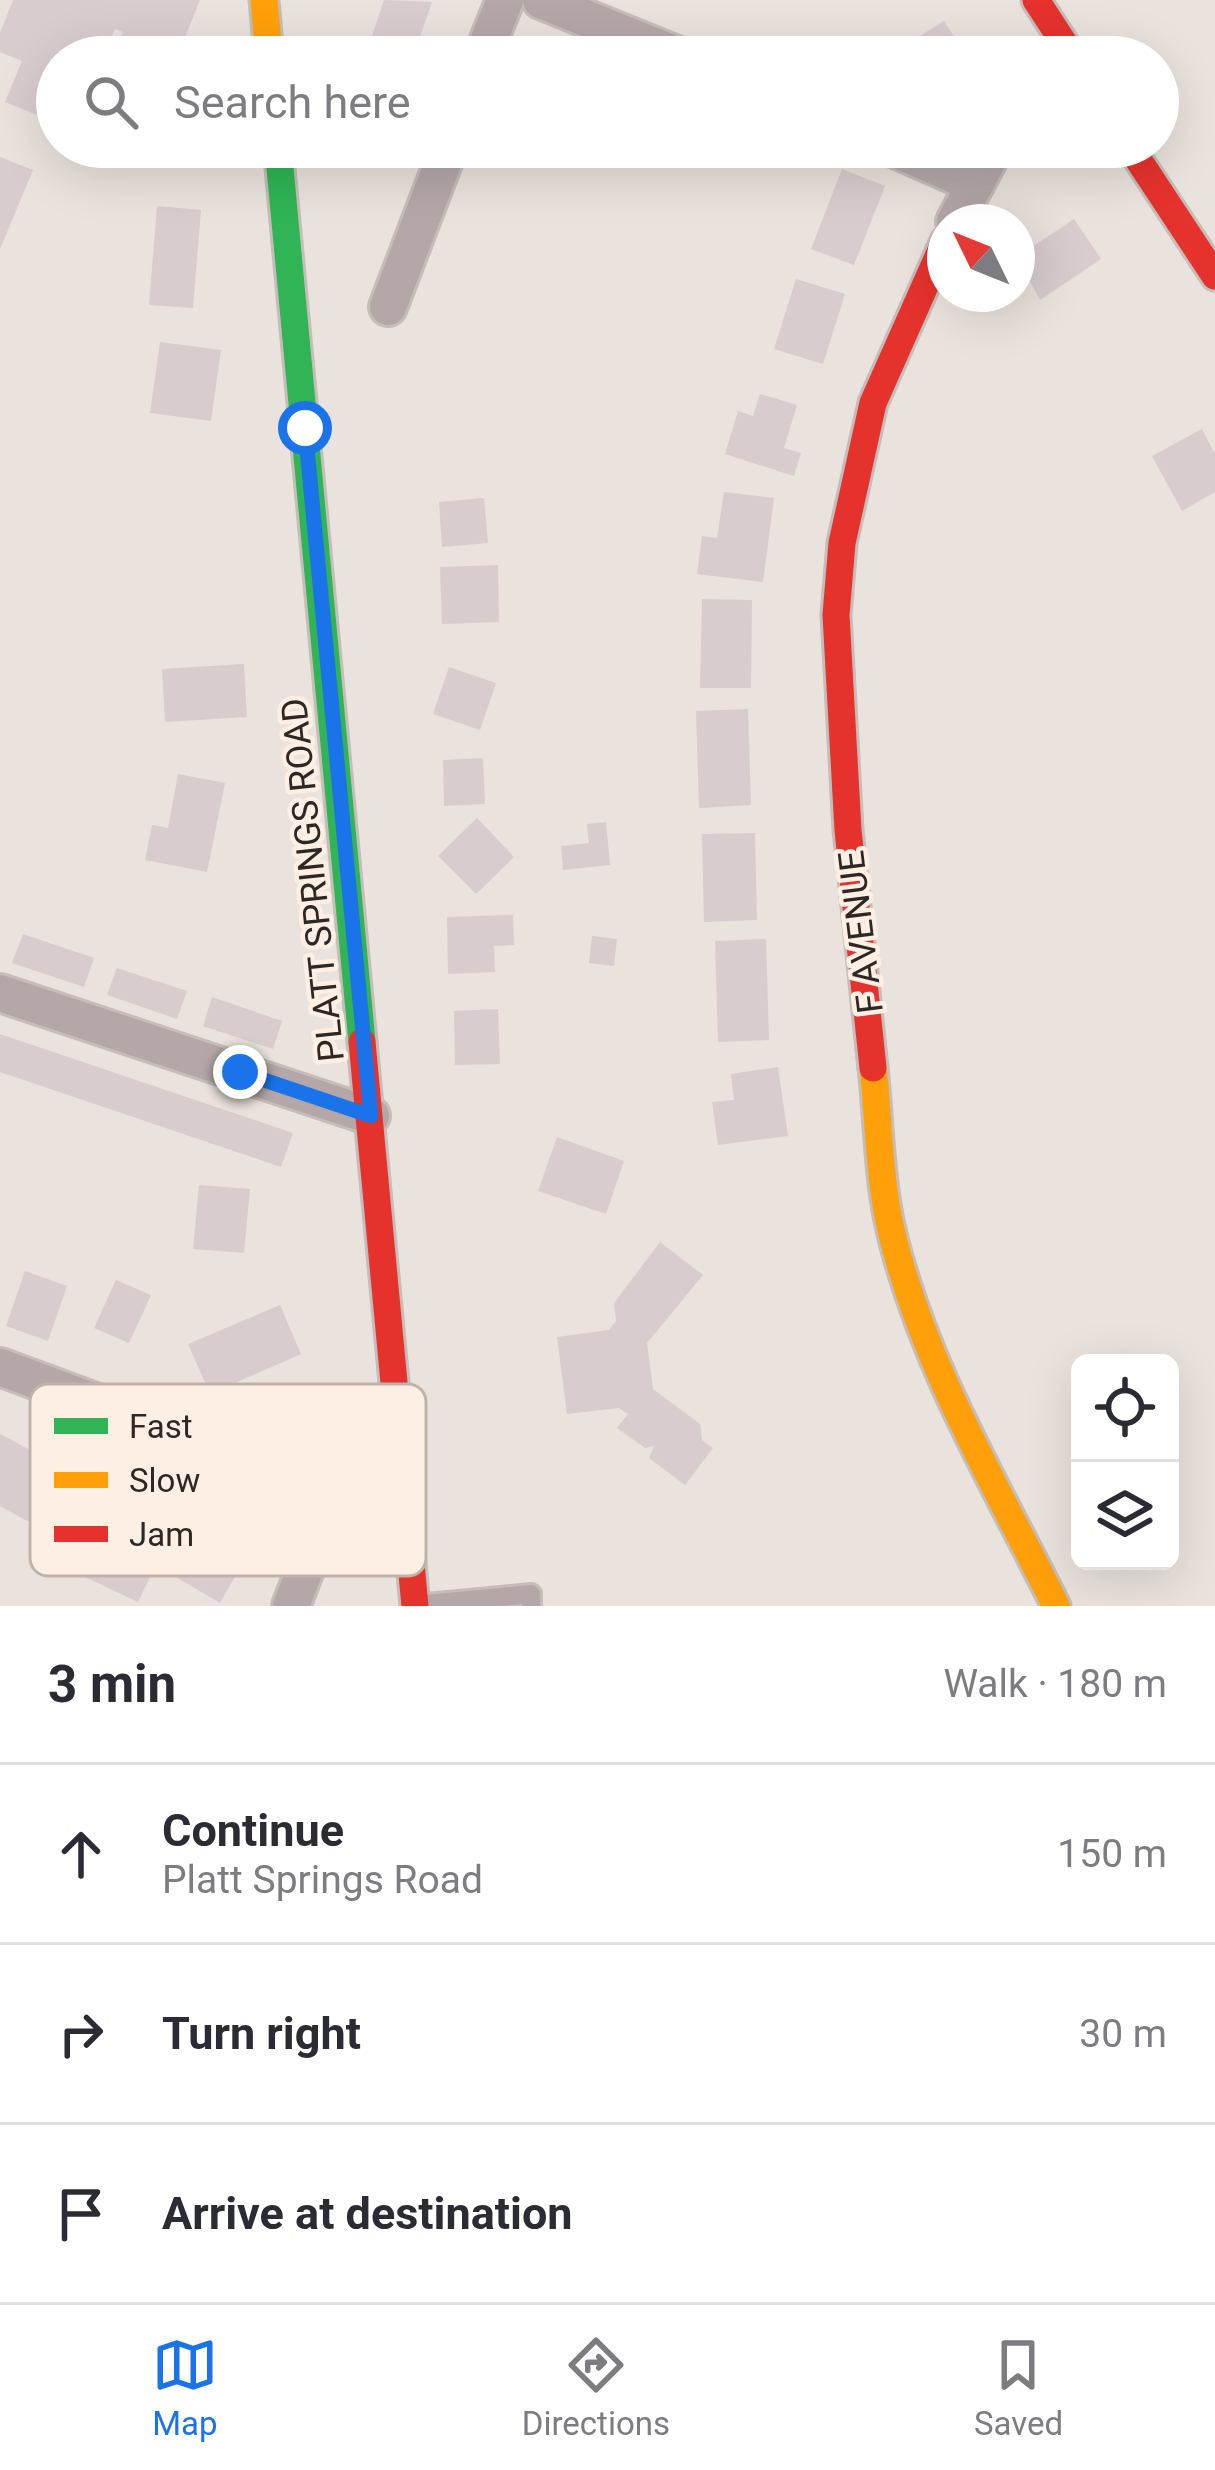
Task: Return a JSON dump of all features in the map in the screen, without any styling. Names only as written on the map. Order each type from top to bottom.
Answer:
[{"type":"main road","points":[[264,0],[267,36]]},
{"type":"main road","points":[[1036,0],[1059,36]]},
{"type":"main road","name":"PLATT SPRINGS ROAD","points":[[280,168],[394,1384]]},
{"type":"main road","points":[[1144,168],[1215,276]]},
{"type":"main road","name":"F AVENUE","points":[[927,281],[872,404],[842,543],[837,687],[848,830],[890,1228],[904,1291],[945,1391],[1056,1606]]},
{"type":"main road","name":"PLATT SPRINGS ROAD","points":[[412,1576],[415,1606]]},
{"type":"street","points":[[490,36],[505,0]]},
{"type":"street","points":[[542,0],[630,36]]},
{"type":"street","points":[[388,307],[441,168]]},
{"type":"street","points":[[939,168],[975,184]]},
{"type":"street","points":[[964,204],[984,168]]},
{"type":"street","points":[[0,993],[371,1116]]},
{"type":"street","points":[[0,1367],[46,1384]]},
{"type":"street","points":[[291,1606],[303,1576]]},
{"type":"lane","points":[[415,1606],[531,1594],[531,1606]]},
{"type":"building","points":[[13,0],[200,0],[185,36],[121,36],[123,32],[115,29],[112,36],[36,36],[36,115],[5,102],[22,61],[0,52],[0,33]]},
{"type":"building","points":[[384,0],[432,2],[420,36],[372,36]]},
{"type":"building","points":[[944,21],[954,36],[920,36]]},
{"type":"building","points":[[0,157],[33,170],[0,249]]},
{"type":"building","points":[[842,169],[885,186],[854,265],[811,249]]},
{"type":"building","points":[[157,206],[201,210],[193,308],[149,305]]},
{"type":"building","points":[[1074,219],[1101,259],[1040,300],[1035,291],[1035,245]]},
{"type":"building","points":[[796,279],[845,294],[823,364],[774,349]]},
{"type":"building","points":[[160,342],[221,350],[211,421],[150,413]]},
{"type":"building","points":[[760,394],[797,405],[784,448],[801,453],[794,476],[725,454],[738,411],[753,416]]},
{"type":"building","points":[[1202,429],[1215,454],[1215,492],[1182,511],[1152,456]]},
{"type":"building","points":[[724,492],[774,498],[763,582],[697,574],[702,536],[717,538]]},
{"type":"building","points":[[484,498],[488,543],[442,547],[439,502]]},
{"type":"building","points":[[498,565],[499,622],[442,624],[440,567]]},
{"type":"building","points":[[702,599],[752,600],[751,688],[700,688]]},
{"type":"building","points":[[244,664],[247,717],[165,722],[162,669]]},
{"type":"building","points":[[449,667],[496,683],[480,730],[433,714]]},
{"type":"building","points":[[748,709],[751,805],[699,808],[696,711]]},
{"type":"building","points":[[483,758],[485,804],[444,806],[443,760]]},
{"type":"building","points":[[178,774],[225,783],[207,872],[145,860],[152,825],[168,828]]},
{"type":"building","points":[[477,818],[514,857],[476,894],[438,856]]},
{"type":"building","points":[[606,822],[610,865],[563,870],[561,846],[589,843],[587,824]]},
{"type":"building","points":[[755,833],[757,920],[704,922],[702,834]]},
{"type":"building","points":[[513,915],[514,945],[494,946],[495,972],[448,974],[447,917]]},
{"type":"building","points":[[23,934],[94,958],[84,987],[12,963]]},
{"type":"building","points":[[592,936],[617,939],[614,966],[589,963]]},
{"type":"building","points":[[766,939],[769,1040],[718,1042],[715,941]]},
{"type":"building","points":[[117,968],[187,991],[177,1019],[107,995]]},
{"type":"building","points":[[212,997],[282,1021],[273,1049],[203,1026]]},
{"type":"building","points":[[498,1009],[500,1064],[455,1065],[454,1011]]},
{"type":"building","points":[[0,1034],[293,1133],[281,1167],[0,1072]]},
{"type":"building","points":[[778,1067],[788,1136],[718,1145],[712,1102],[734,1100],[731,1074]]},
{"type":"building","points":[[557,1137],[624,1161],[606,1214],[538,1191]]},
{"type":"building","points":[[199,1185],[250,1189],[244,1253],[193,1249]]},
{"type":"building","points":[[660,1242],[703,1275],[647,1343],[653,1389],[700,1424],[702,1440],[713,1448],[685,1485],[649,1458],[654,1446],[645,1448],[617,1428],[628,1414],[619,1408],[567,1414],[557,1337],[609,1330],[616,1321],[614,1303]]},
{"type":"building","points":[[25,1271],[67,1286],[48,1341],[6,1326]]},
{"type":"building","points":[[116,1280],[151,1295],[129,1343],[94,1328]]},
{"type":"building","points":[[280,1305],[301,1354],[233,1384],[206,1384],[188,1344]]},
{"type":"building","points":[[0,1434],[30,1450],[30,1520],[0,1506]]},
{"type":"building","points":[[83,1576],[151,1576],[138,1602]]},
{"type":"building","points":[[174,1576],[235,1576],[220,1603]]},
{"type":"traffic: fast","points":[[280,168],[362,1042]]},
{"type":"traffic: slow","points":[[264,0],[267,36]]},
{"type":"traffic: slow","points":[[873,1068],[884,1194],[906,1283],[963,1424],[1056,1606]]},
{"type":"traffic: jam","points":[[1036,0],[1059,36]]},
{"type":"traffic: jam","points":[[1144,168],[1215,276]]},
{"type":"traffic: jam","points":[[873,1068],[848,830],[836,615],[842,543],[873,403],[927,282]]},
{"type":"traffic: jam","points":[[362,1042],[394,1384]]},
{"type":"traffic: jam","points":[[412,1576],[415,1606]]},
{"type":"route","points":[[240,1072],[371,1116],[305,428]]}]
